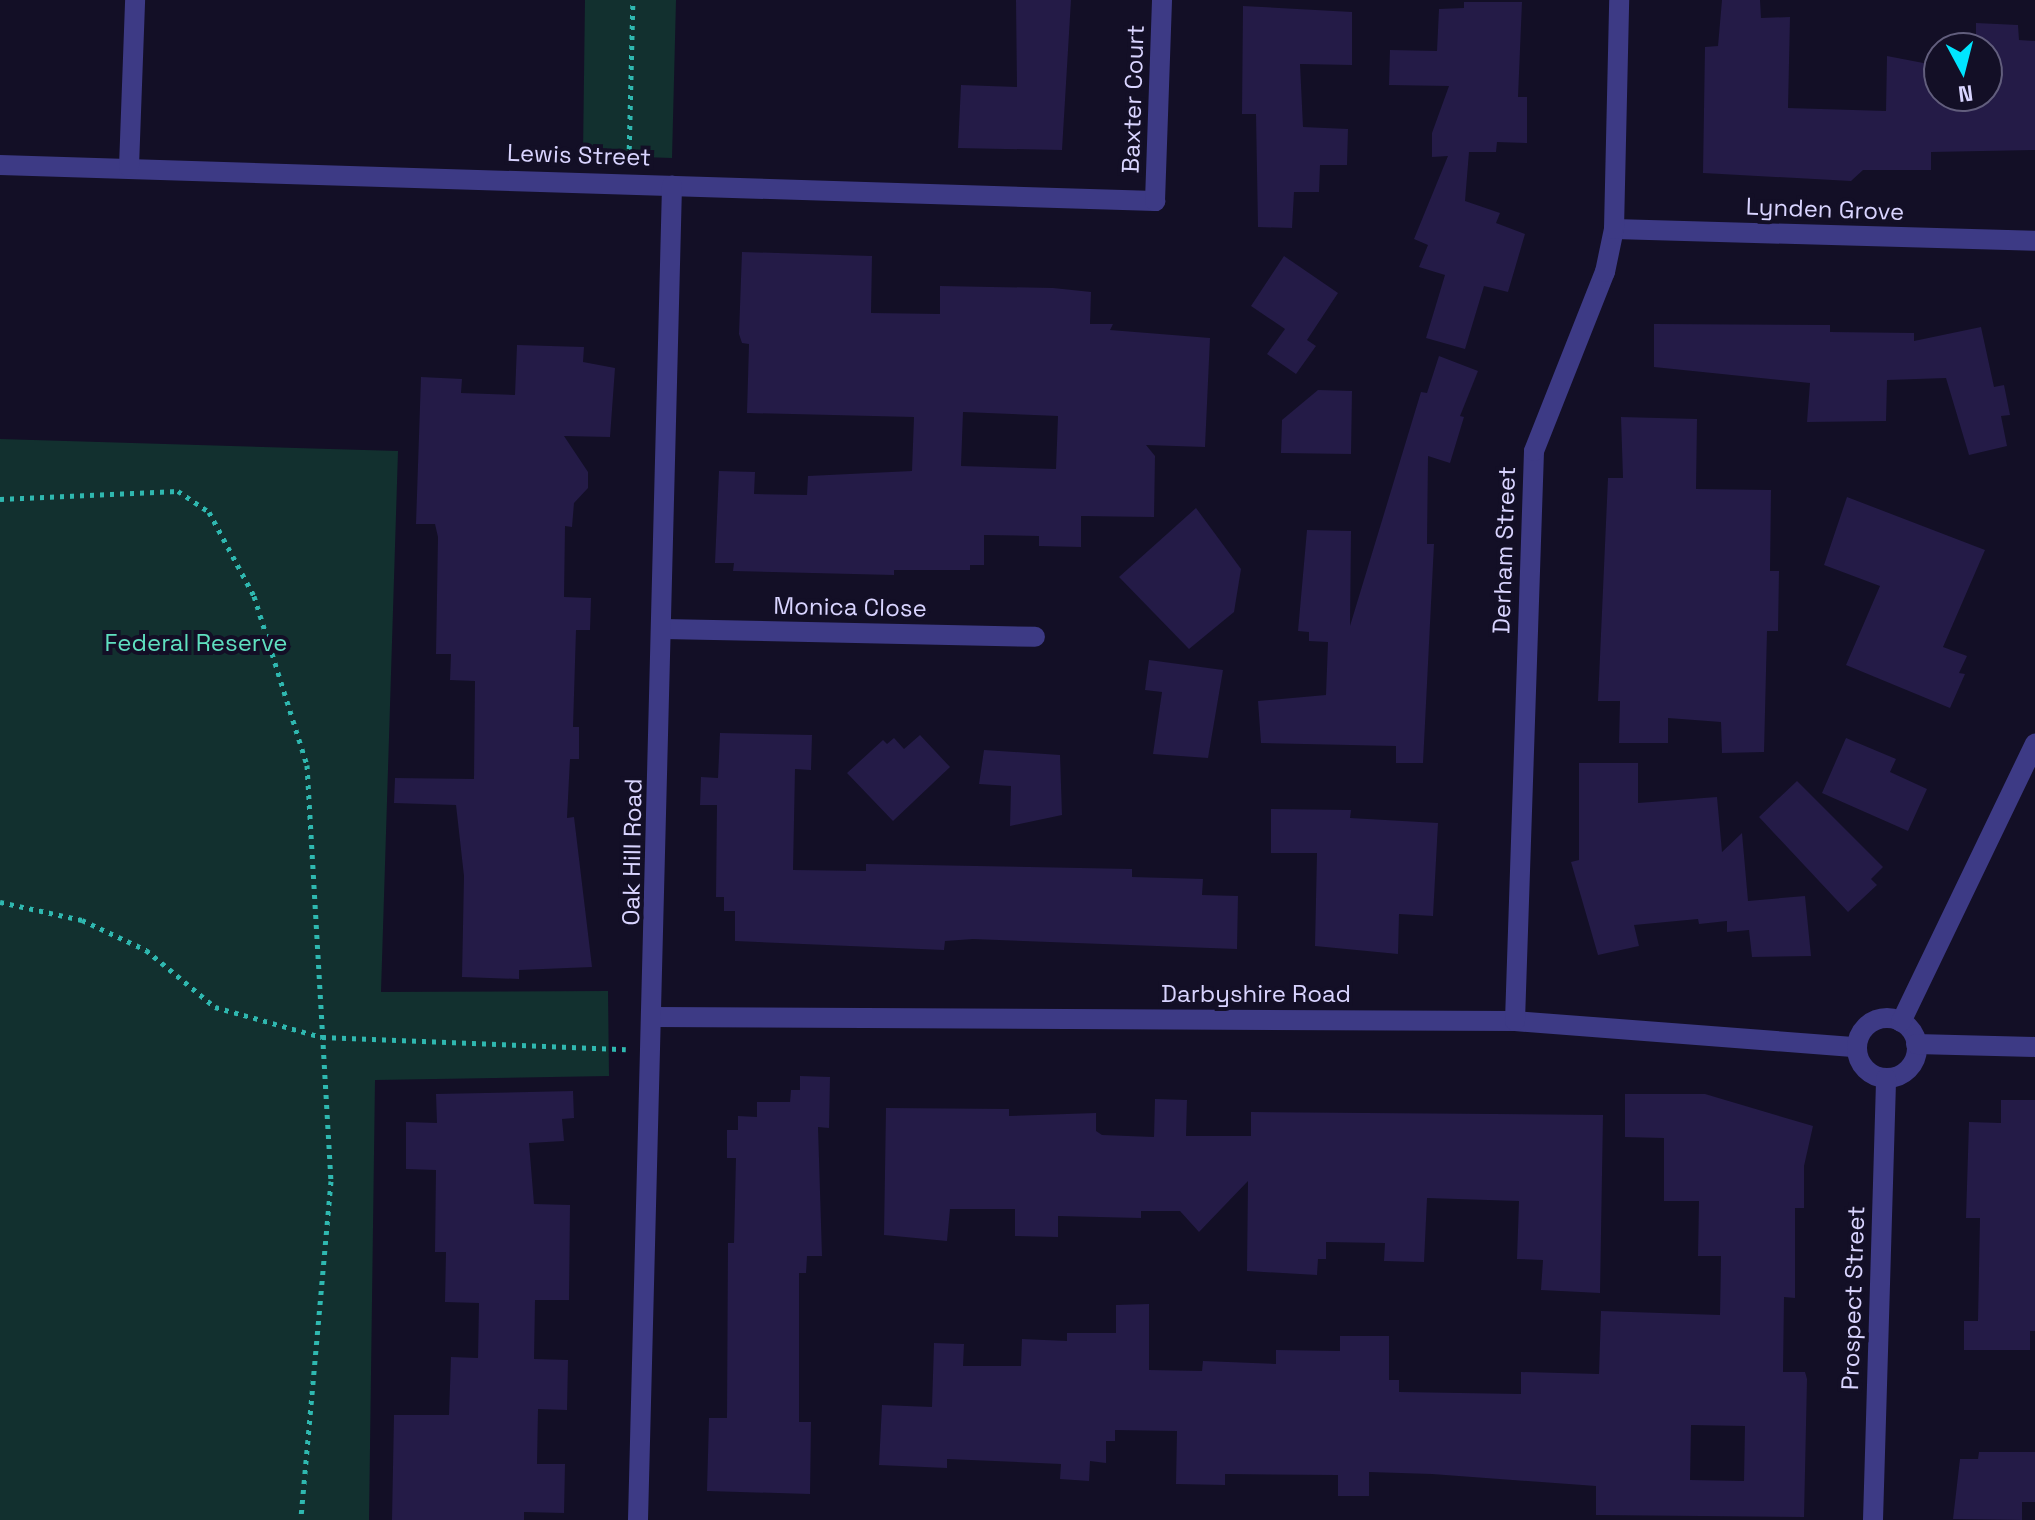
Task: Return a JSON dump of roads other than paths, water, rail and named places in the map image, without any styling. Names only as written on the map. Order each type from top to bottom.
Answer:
[{"type":"street","points":[[129,167],[135,0]]},
{"type":"street","name":"Baxter Court","points":[[1155,201],[1162,0]]},
{"type":"street","name":"Derham Street","points":[[1515,1021],[1534,451],[1605,272],[1614,229],[1619,0]]},
{"type":"street","name":"Lewis Street","points":[[0,165],[1155,201]]},
{"type":"street","name":"Oak Hill Road","points":[[638,1520],[650,1050],[654,1017],[672,185]]},
{"type":"street","name":"Lynden Grove","points":[[1614,229],[2035,241]]},
{"type":"street","name":"Monica Close","points":[[663,629],[1035,637]]},
{"type":"street","points":[[1901,1022],[2035,744]]},
{"type":"street","name":"Darbyshire Road","points":[[654,1017],[1515,1021],[1856,1047]]},
{"type":"street","points":[[1884,1018],[1901,1022],[1916,1044],[1911,1067],[1886,1078],[1862,1065],[1856,1047],[1868,1024],[1884,1018]]},
{"type":"street","points":[[1916,1044],[2035,1047]]},
{"type":"street","name":"Prospect Street","points":[[1873,1520],[1886,1078]]},
{"type":"park label","name":"Federal Reserve","points":[[196,643]]}]
